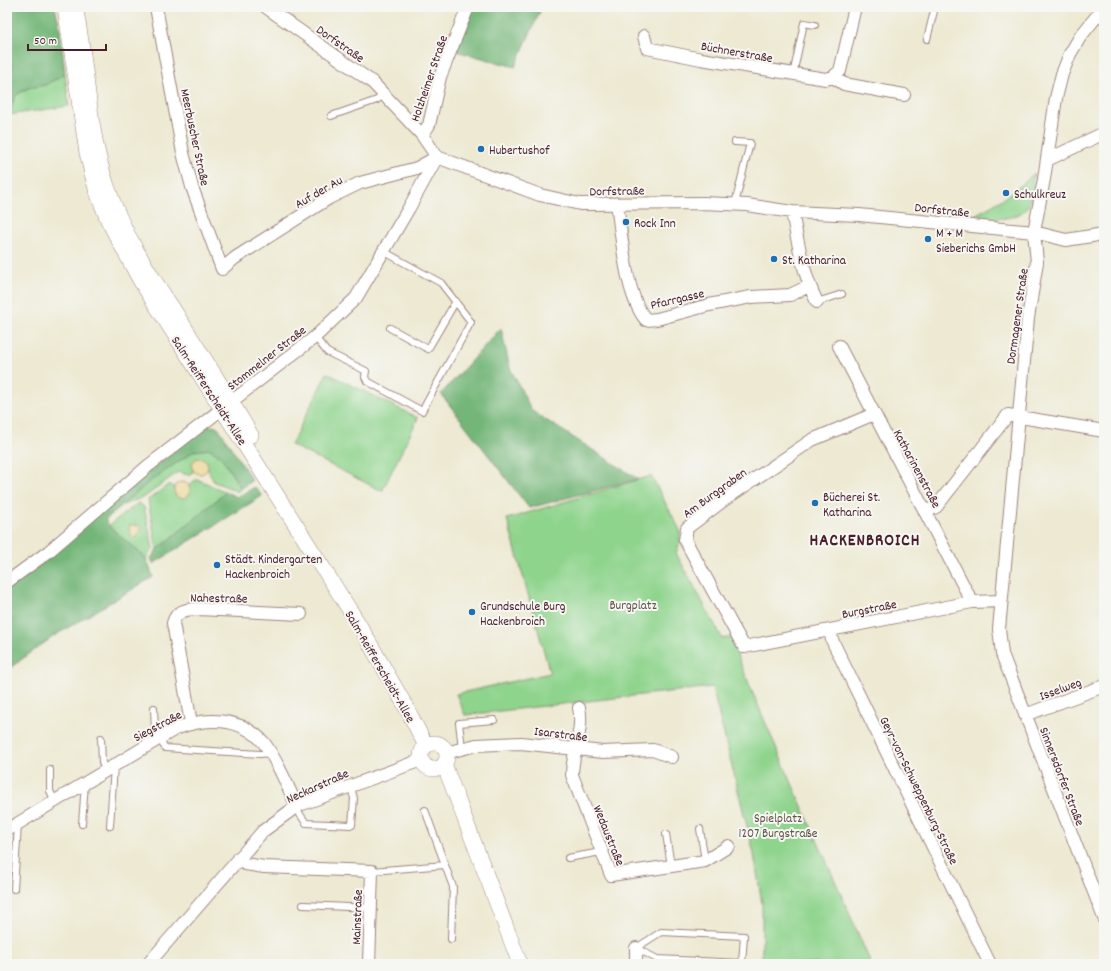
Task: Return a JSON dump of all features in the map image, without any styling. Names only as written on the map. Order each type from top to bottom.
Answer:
[{"type":"street","name":"Salm-Reifferscheidt-Allee","points":[[65,7],[87,153],[96,189],[108,220],[140,280],[227,406]]},
{"type":"street","name":"Salm-Reifferscheidt-Allee","points":[[75,7],[97,150],[106,185],[117,215],[227,406],[413,702],[520,964]]},
{"type":"street","name":"Meerbuscher Straße","points":[[156,7],[183,153],[192,187],[222,270]]},
{"type":"street","name":"Dorfstraße","points":[[266,7],[372,82],[422,135],[437,157],[540,195],[580,204],[703,202],[735,204],[792,212],[858,215],[1034,232],[1066,240],[1104,234]]},
{"type":"street","name":"Holzheimer Straße","points":[[422,135],[429,125],[440,77],[468,7]]},
{"type":"street","points":[[834,77],[840,71],[855,7]]},
{"type":"street","name":"Dormagener Straße","points":[[1000,642],[1001,601],[1018,417],[1028,318],[1037,262],[1034,232],[1056,98],[1062,74],[1080,37],[1104,8]]},
{"type":"street","name":"Büchnerstraße","points":[[644,36],[647,48],[793,75],[826,79],[834,77],[844,84],[904,95]]},
{"type":"street","points":[[1047,160],[1104,133]]},
{"type":"street","name":"Stommelner Straße","points":[[7,582],[48,552],[148,466],[315,338],[356,298],[437,157]]},
{"type":"street","name":"Auf der Au","points":[[222,270],[235,258],[329,198],[360,183],[417,168],[437,157]]},
{"type":"street","name":"Pfarrgasse","points":[[617,204],[630,279],[639,311],[646,320],[657,319],[709,305],[751,297],[790,295],[809,286]]},
{"type":"street","points":[[792,212],[800,254],[809,286],[817,302]]},
{"type":"street","name":"Katharinenstraße","points":[[839,346],[972,602]]},
{"type":"street","name":"Am Burggraben","points":[[744,647],[685,540],[687,528],[724,500],[812,440],[874,414]]},
{"type":"street","points":[[925,512],[936,507],[1008,415],[1104,431]]},
{"type":"street","name":"Burgstraße","points":[[744,647],[972,602],[1001,601]]},
{"type":"street","name":"Nahestraße","points":[[191,723],[173,623],[177,615],[187,609],[301,614]]},
{"type":"street","name":"Geyr-von-Schweppenburg-Straße","points":[[830,630],[832,640],[987,963]]},
{"type":"street","name":"Sinnersdorfer Straße","points":[[1000,642],[1002,654],[1025,715],[1102,905],[1104,918]]},
{"type":"street","name":"Isselweg","points":[[1025,715],[1104,686]]},
{"type":"street","name":"Wedaustraße","points":[[579,708],[581,719],[572,774],[611,875],[705,861],[729,846]]},
{"type":"street","name":"Siegstraße","points":[[7,830],[159,738],[191,723],[212,720],[231,722],[248,731],[263,742],[270,753],[296,807]]},
{"type":"street","name":"Isarstraße","points":[[434,756],[476,745],[514,742],[603,752],[653,750],[672,756]]},
{"type":"street","name":"Salm-Reifferscheidt-Allee","points":[[434,756],[441,780],[463,833],[512,964]]},
{"type":"street","name":"Neckarstraße","points":[[148,964],[238,858],[263,831],[296,807],[350,785],[434,756]]},
{"type":"street","points":[[238,858],[245,864],[264,867],[372,871]]},
{"type":"street","name":"Mainstraße","points":[[369,964],[372,871]]},
{"type":"street","points":[[636,948],[636,964]]},
{"type":"lane","points":[[928,39],[935,7]]},
{"type":"lane","points":[[793,75],[804,23],[815,25]]},
{"type":"lane","points":[[331,116],[377,100],[384,94]]},
{"type":"lane","points":[[735,142],[750,143],[735,204]]},
{"type":"lane","points":[[315,338],[327,352],[366,371],[364,377],[367,381],[422,411],[471,322],[441,283],[383,251]]},
{"type":"lane","points":[[817,302],[842,294]]},
{"type":"lane","points":[[390,328],[428,349],[456,301]]},
{"type":"lane","points":[[154,708],[156,731],[165,748],[260,754],[270,753]]},
{"type":"lane","points":[[462,748],[459,723],[494,720]]},
{"type":"lane","points":[[101,738],[102,763],[110,768],[110,826]]},
{"type":"lane","points":[[50,770],[50,791],[55,801]]},
{"type":"lane","points":[[82,824],[85,783]]},
{"type":"lane","points":[[296,807],[306,823],[352,825],[354,798],[350,785]]},
{"type":"lane","points":[[425,810],[452,887],[451,939]]},
{"type":"lane","points":[[14,888],[19,823]]},
{"type":"lane","points":[[700,829],[705,861]]},
{"type":"lane","points":[[666,834],[671,866]]},
{"type":"lane","points":[[568,858],[601,852]]},
{"type":"lane","points":[[372,871],[445,865]]},
{"type":"lane","points":[[303,905],[371,908]]},
{"type":"lane","points":[[661,932],[744,936],[742,964],[657,960],[636,948],[661,932]]},
{"type":"green space","points":[[7,7],[55,7],[60,28],[65,74],[45,85],[28,88],[16,95],[7,115]]},
{"type":"green space","points":[[474,7],[542,7],[515,67],[456,51]]},
{"type":"green space","points":[[65,74],[69,106],[8,115],[16,95],[28,88],[45,85]]},
{"type":"green space","points":[[1034,173],[1031,196],[1025,210],[1011,217],[994,219],[969,218],[1004,198]]},
{"type":"green space","points":[[501,328],[510,368],[532,411],[638,479],[529,508],[441,394]]},
{"type":"green space","points":[[327,373],[418,418],[382,491],[291,445]]},
{"type":"green space","points":[[204,427],[218,427],[252,480],[241,489],[222,458],[210,449],[194,451],[149,482],[105,520],[109,526],[146,558],[153,577],[54,636],[7,670],[7,587]]},
{"type":"green space","points":[[210,449],[222,458],[241,489],[236,492],[233,489],[214,482],[208,470],[207,461],[192,463],[193,472],[188,475],[178,472],[146,496],[123,505],[149,482],[194,451]]},
{"type":"green space","points":[[651,476],[680,530],[680,542],[676,553],[722,638],[731,638],[734,641],[733,645],[749,685],[871,964],[762,964],[762,904],[754,854],[712,687],[465,715],[456,694],[550,673],[507,519]]},
{"type":"green space","points":[[197,479],[226,492],[157,550],[148,500],[169,484],[174,487],[175,495],[190,493],[189,485]]},
{"type":"green space","points":[[255,487],[262,496],[153,564],[151,558],[157,550],[226,492],[237,497]]},
{"type":"green space","points":[[138,503],[144,507],[153,549],[146,558],[108,526]]},
{"type":"sand","points":[[200,458],[206,460],[208,466],[206,472],[200,474],[194,472],[192,466],[194,460]]},
{"type":"sand","points":[[182,482],[188,484],[190,490],[188,496],[182,498],[176,496],[174,490],[176,484]]},
{"type":"sand","points":[[130,525],[140,526],[141,528],[137,537],[132,538],[129,528]]},
{"type":"place","name":"Hubertushof","points":[[481,149]]},
{"type":"place","name":"Schulkreuz","points":[[1006,193]]},
{"type":"place","name":"Rock Inn","points":[[626,222]]},
{"type":"place","name":"M + M Sieberichs GmbH","points":[[928,239]]},
{"type":"place","name":"St. Katharina","points":[[774,259]]},
{"type":"place","name":"Bücherei St. Katharina","points":[[815,503]]},
{"type":"place","name":"Städt. Kindergarten Hackenbroich","points":[[217,565]]},
{"type":"place","name":"Grundschule Burg Hackenbroich","points":[[472,612]]},
{"type":"district","name":"HACKENBROICH","points":[[865,539]]},
{"type":"park label","name":"Burgplatz","points":[[633,604]]},
{"type":"park label","name":"Spielplatz 1207 Burgstraße","points":[[778,824]]}]
